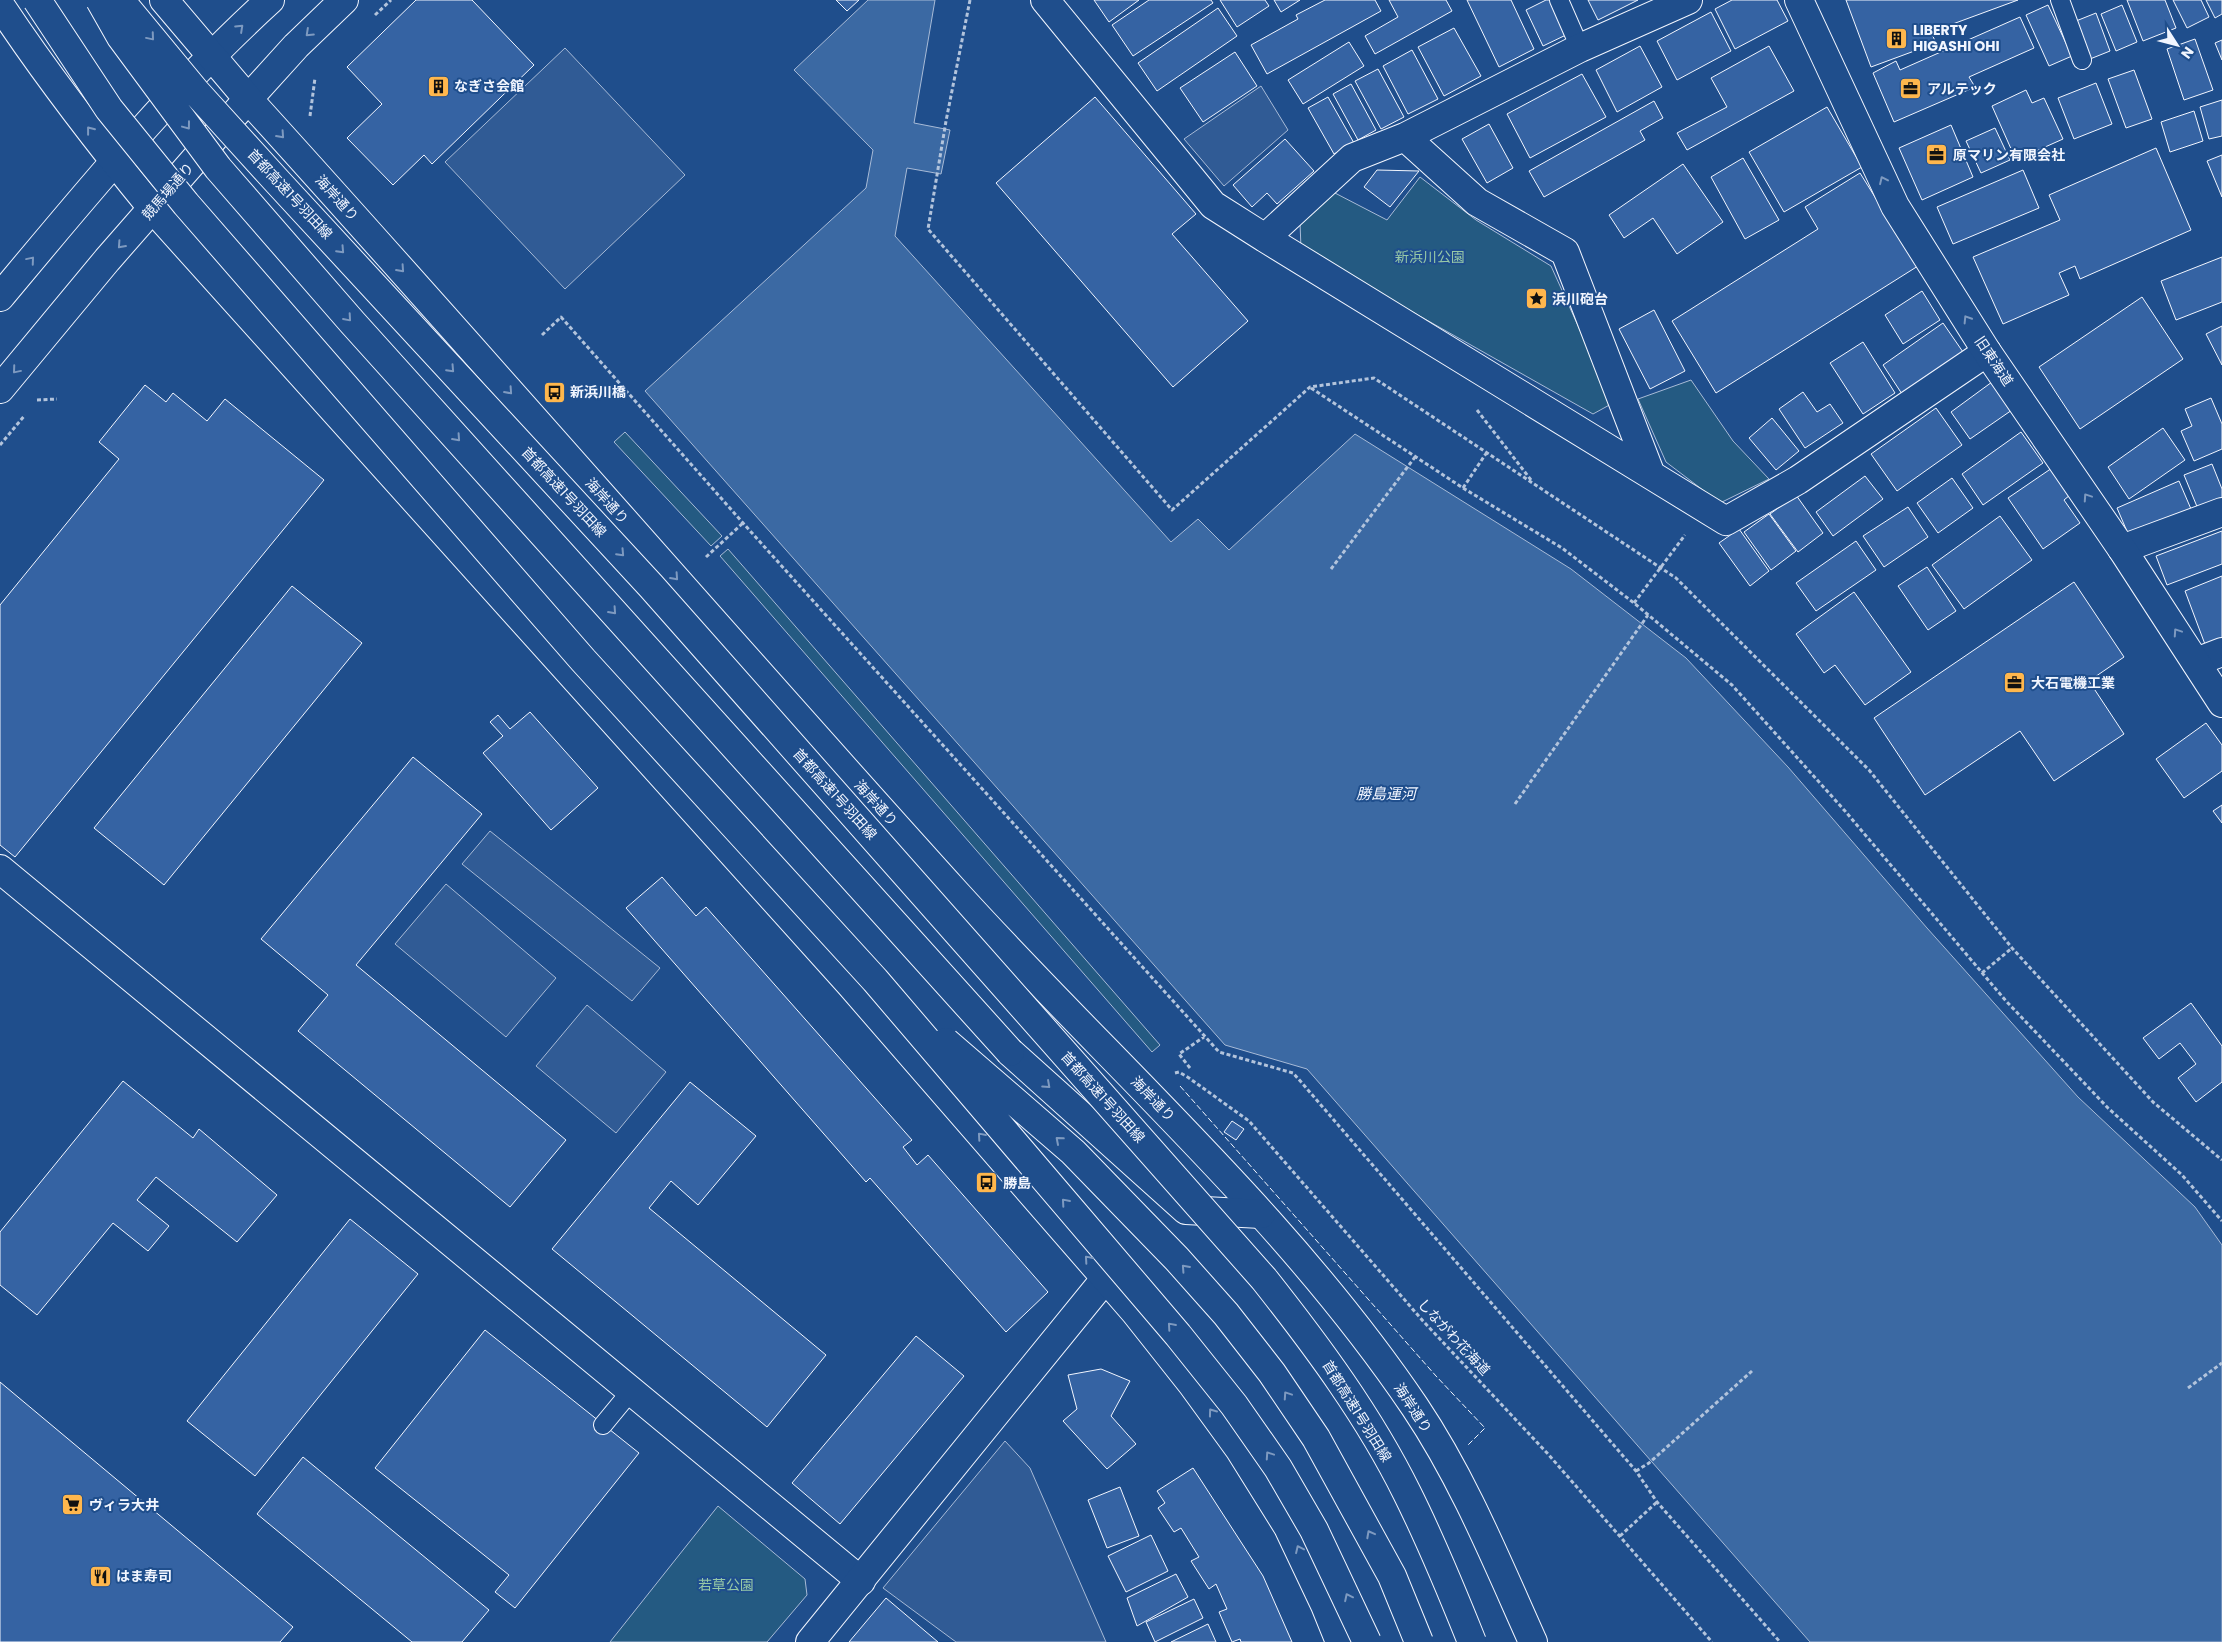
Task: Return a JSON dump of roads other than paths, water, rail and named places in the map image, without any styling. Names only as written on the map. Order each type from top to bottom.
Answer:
[{"type":"main road","points":[[37,0],[110,109],[186,204],[583,660],[875,980],[1178,1335],[1234,1405],[1278,1468],[1314,1530],[1367,1642]]},
{"type":"main road","points":[[100,0],[121,37],[218,168],[352,322],[1010,1052],[1186,1210],[1260,1214]]},
{"type":"main road","name":"首都高速1号羽田線","points":[[120,0],[196,92],[651,586],[1264,1279],[1309,1337],[1358,1408],[1402,1483],[1446,1576],[1472,1642]]},
{"type":"main road","name":"海岸通り","points":[[164,0],[248,99],[960,897],[1260,1214],[1353,1322],[1417,1410],[1475,1512],[1533,1642]]},
{"type":"main road","points":[[0,297],[115,162],[210,56],[270,0]]},
{"type":"main road","name":"競馬場通り","points":[[0,389],[100,268],[248,99],[296,46],[344,0]]},
{"type":"main road","points":[[1045,0],[1213,205],[1726,520],[1798,480],[1988,352]]},
{"type":"main road","points":[[1265,238],[1352,158],[1405,137],[1580,48],[1688,0]]},
{"type":"main road","name":"旧東海道","points":[[1799,0],[1895,206],[1988,352],[2122,549],[2222,703]]},
{"type":"main road","points":[[0,5],[28,47],[153,209],[844,977],[1105,1279],[1192,1384],[1240,1450],[1288,1527],[1325,1605],[1340,1642]]},
{"type":"main road","points":[[1405,137],[1477,202],[1565,252],[1651,475]]},
{"type":"main road","points":[[2122,549],[2222,512]]},
{"type":"main road","points":[[2196,662],[2222,652]]},
{"type":"main road","points":[[0,869],[861,1582]]},
{"type":"main road","points":[[875,980],[1073,1152],[1226,1314],[1272,1373],[1316,1438],[1392,1576],[1419,1642]]},
{"type":"main road","points":[[810,1642],[861,1582],[1105,1279]]},
{"type":"lane","points":[[1559,0],[1580,48]]},
{"type":"lane","points":[[2060,0],[2082,60]]},
{"type":"lane","points":[[603,1425],[631,1391]]},
{"type":"water","name":"勝島運河","points":[[868,0],[935,0],[914,123],[950,130],[941,174],[907,168],[895,236],[1171,542],[1198,519],[1229,550],[1355,434],[1571,569],[1686,658],[1788,767],[1927,928],[2078,1097],[2195,1207],[2222,1245],[2222,1642],[1810,1642],[1307,1069],[1225,1045],[645,391],[866,188],[873,150],[794,70]]},
{"type":"place","name":"LIBERTY HIGASHI OHI","points":[[1897,38]]},
{"type":"place","name":"なぎさ会館","points":[[438,86]]},
{"type":"place","name":"アルテック","points":[[1911,89]]},
{"type":"place","name":"原マリン有限会社","points":[[1937,155]]},
{"type":"place","name":"浜川砲台","points":[[1536,299]]},
{"type":"place","name":"新浜川橋","points":[[554,392]]},
{"type":"place","name":"大石電機工業","points":[[2015,683]]},
{"type":"place","name":"勝島","points":[[987,1183]]},
{"type":"place","name":"ヴィラ大井","points":[[73,1505]]},
{"type":"place","name":"はま寿司","points":[[100,1576]]},
{"type":"park label","name":"新浜川公園","points":[[1430,257]]},
{"type":"park label","name":"若草公園","points":[[726,1585]]}]
